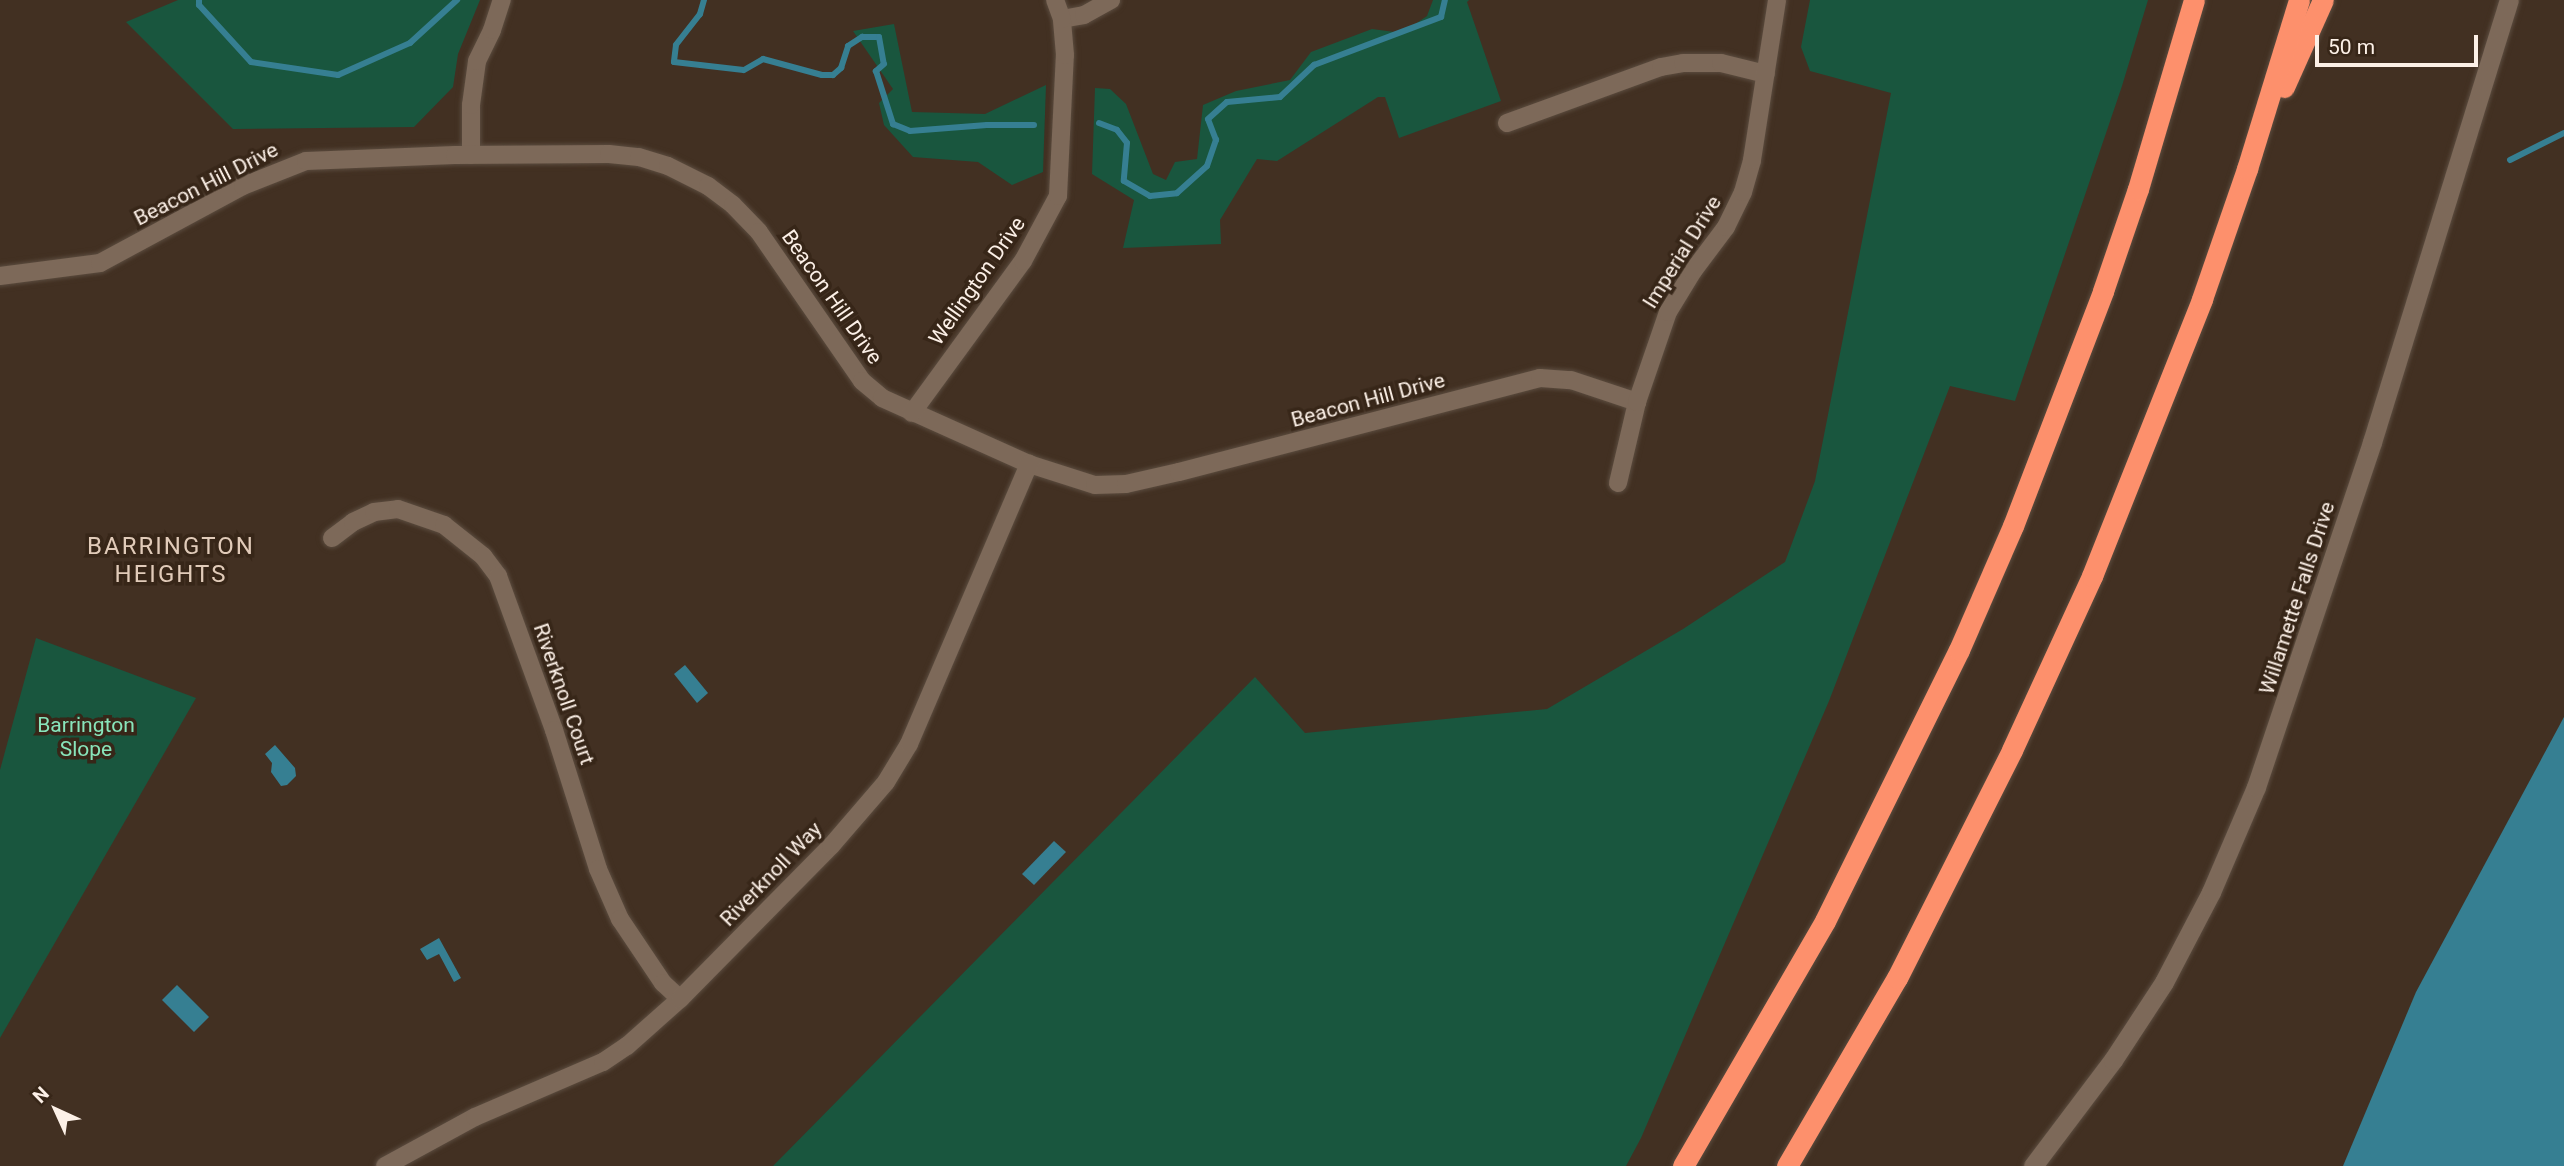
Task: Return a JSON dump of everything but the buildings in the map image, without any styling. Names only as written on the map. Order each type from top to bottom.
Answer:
[{"type":"highway","points":[[1683,1166],[1825,921],[1964,638],[2013,526],[2103,291],[2138,189],[2194,0]]},
{"type":"highway","points":[[1787,1166],[1897,978],[2018,738],[2092,576],[2202,299],[2247,169],[2298,0]]},
{"type":"highway","points":[[2247,169],[2323,0]]},
{"type":"street","points":[[471,155],[471,105],[477,61],[492,30],[502,0]]},
{"type":"street","name":"Wellington Drive","points":[[912,413],[1023,261],[1058,196],[1065,55],[1062,19],[1055,0]]},
{"type":"street","points":[[1062,19],[1084,15],[1111,0]]},
{"type":"street","name":"Imperial Drive","points":[[1618,483],[1637,401],[1668,312],[1693,271],[1726,227],[1743,192],[1752,160],[1777,0]]},
{"type":"street","name":"Willamette Falls Drive","points":[[2033,1166],[2113,1060],[2164,982],[2200,915],[2242,820],[2290,692],[2372,442],[2509,0]]},
{"type":"street","points":[[1507,123],[1679,63],[1702,61],[1766,74]]},
{"type":"street","name":"Beacon Hill Drive","points":[[0,276],[100,263],[243,186],[306,161],[471,155],[609,154],[639,157],[698,180],[724,197],[760,232],[862,381],[886,401],[1030,464],[1095,485],[1126,484],[1540,378],[1571,380],[1637,401]]},
{"type":"street","name":"Riverknoll Way","points":[[385,1166],[475,1117],[603,1062],[680,999],[831,846],[886,782],[909,744],[1030,464]]},
{"type":"street","name":"Riverknoll Court","points":[[332,538],[353,522],[374,512],[398,509],[444,525],[484,556],[498,576],[557,739],[598,869],[620,919],[663,982],[680,999]]},
{"type":"green space","points":[[178,0],[480,0],[458,54],[453,87],[414,127],[233,129],[126,22]]},
{"type":"green space","points":[[1433,0],[1469,0],[1467,2],[1501,101],[1399,138],[1385,97],[1378,97],[1277,161],[1257,159],[1220,220],[1221,244],[1123,248],[1134,200],[1092,174],[1095,88],[1110,89],[1126,104],[1153,174],[1166,180],[1175,162],[1197,159],[1203,105],[1236,91],[1290,80],[1311,52],[1372,29],[1402,33],[1427,16]]},
{"type":"green space","points":[[1810,0],[2148,0],[2122,86],[2015,401],[1950,386],[1829,701],[1641,1138],[1626,1166],[773,1166],[1255,677],[1305,733],[1547,709],[1683,629],[1785,562],[1815,481],[1891,93],[1810,71],[1801,47]]},
{"type":"green space","points":[[894,24],[912,112],[985,114],[1046,85],[1043,172],[1012,185],[978,162],[913,157],[884,125],[879,103],[893,89],[853,31]]},
{"type":"green space","name":"Barrington Slope","points":[[36,638],[196,698],[0,1038],[0,770]]},
{"type":"water","points":[[685,665],[708,693],[697,703],[674,674]]},
{"type":"water","points":[[2564,717],[2564,1166],[2343,1166],[2416,992]]},
{"type":"water","points":[[275,745],[295,768],[296,776],[287,785],[281,786],[271,772],[272,763],[265,754]]},
{"type":"water","points":[[1054,841],[1066,852],[1034,885],[1022,874]]},
{"type":"water","points":[[439,938],[461,978],[454,982],[439,954],[427,960],[420,949]]},
{"type":"water","points":[[177,985],[209,1017],[194,1032],[162,1000]]},
{"type":"waterway","points":[[199,0],[199,5],[251,62],[338,75],[410,43],[457,0]]},
{"type":"waterway","points":[[704,0],[700,14],[676,45],[674,62],[744,70],[763,59],[822,75],[833,75],[841,68],[848,46],[862,37],[879,37],[884,64],[876,71],[893,124],[910,131],[987,125],[1034,125]]},
{"type":"waterway","points":[[1099,123],[1117,130],[1127,143],[1124,181],[1150,196],[1177,193],[1207,166],[1216,140],[1208,119],[1227,102],[1280,97],[1314,65],[1441,17],[1445,0]]},
{"type":"waterway","points":[[2510,160],[2564,133]]},
{"type":"district","name":"BARRINGTON HEIGHTS","points":[[171,561]]}]
